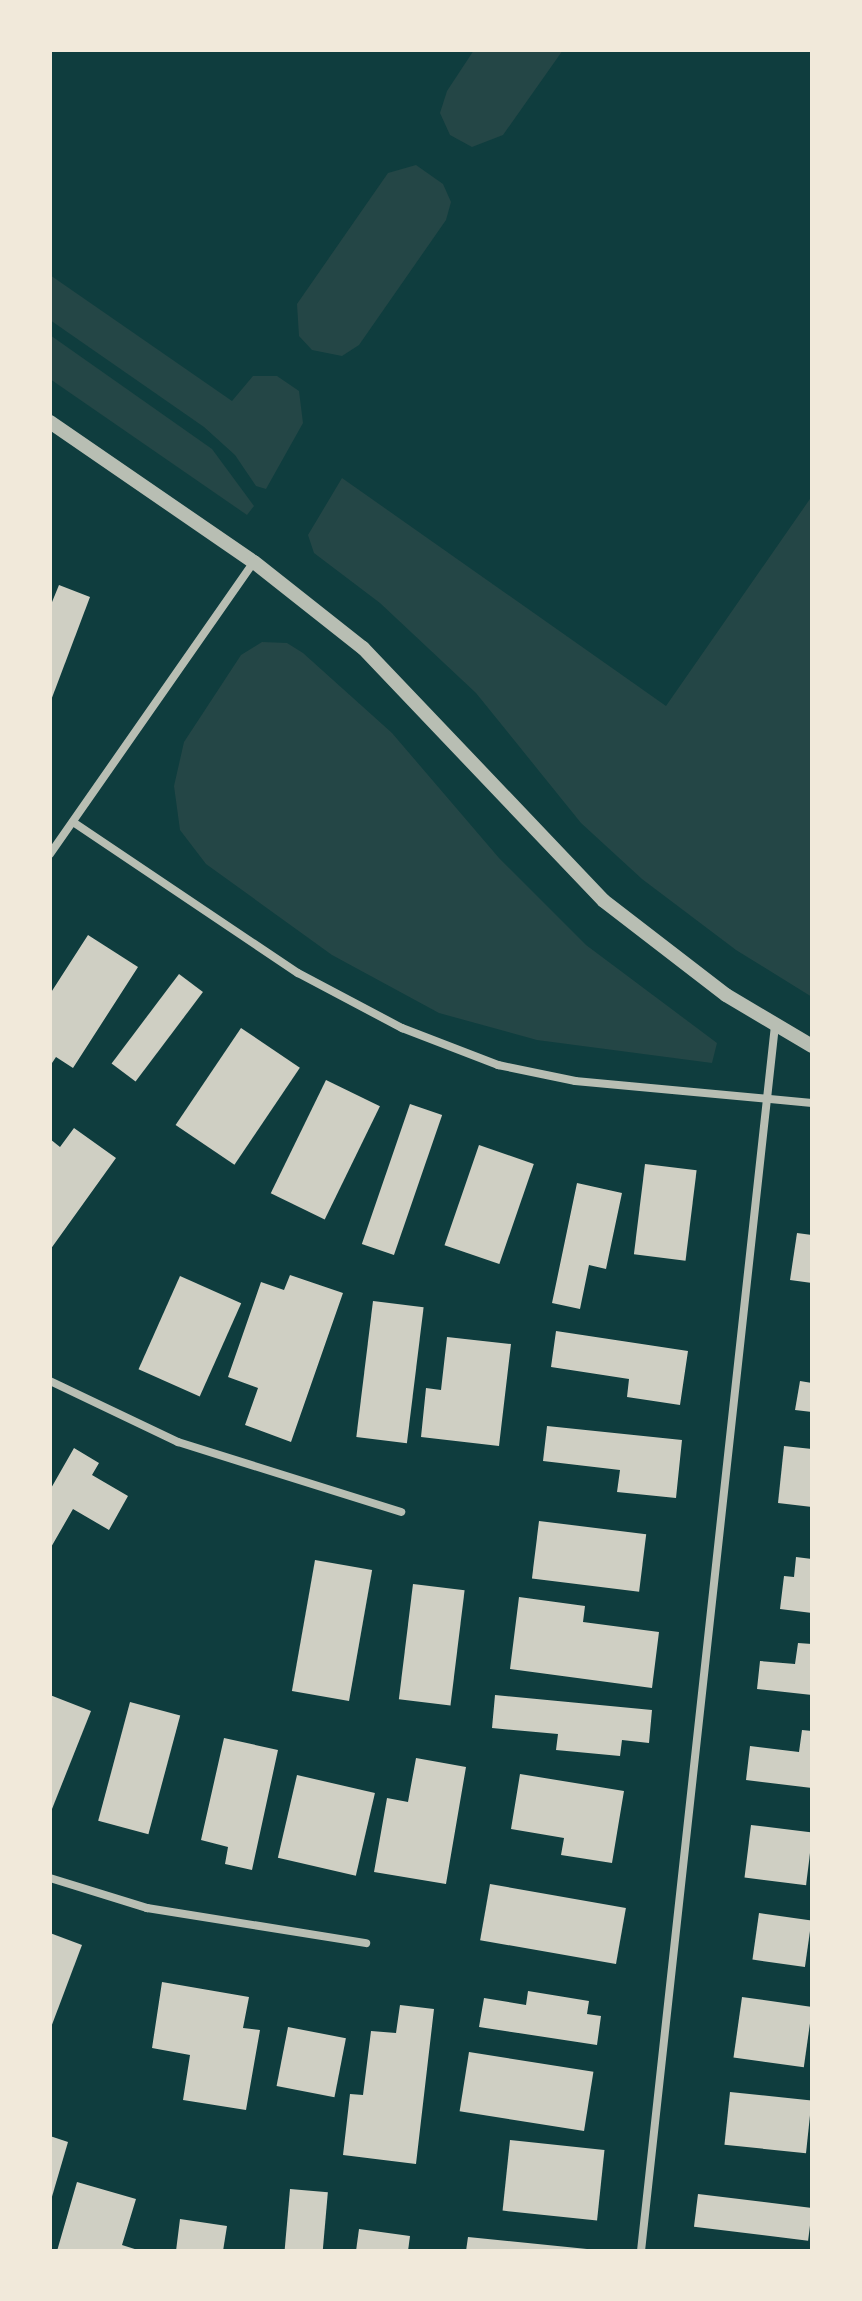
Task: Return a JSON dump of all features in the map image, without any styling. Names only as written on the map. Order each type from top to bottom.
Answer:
[{"type":"street","points":[[50,422],[254,562],[363,648],[604,901],[687,967],[812,1046]]},
{"type":"street","points":[[50,854],[254,562]]},
{"type":"street","points":[[73,822],[298,973],[402,1028],[498,1065],[575,1081],[812,1103]]},
{"type":"street","points":[[641,2251],[775,1025]]},
{"type":"street","points":[[50,1381],[114,1416],[178,1442],[401,1512]]},
{"type":"street","points":[[50,1878],[147,1908],[366,1943]]},
{"type":"shaded area","points":[[474,50],[563,50],[503,135],[472,147],[450,135],[440,113],[447,91]]},
{"type":"shaded area","points":[[416,165],[443,184],[451,202],[446,220],[359,345],[342,356],[312,350],[299,336],[297,304],[388,173]]},
{"type":"shaded area","points":[[50,275],[232,401],[253,376],[277,376],[299,391],[303,423],[266,489],[256,486],[235,455],[204,427],[50,320]]},
{"type":"shaded area","points":[[50,335],[212,449],[254,506],[247,515],[50,379]]},
{"type":"shaded area","points":[[342,478],[666,706],[812,496],[812,997],[736,950],[642,879],[581,823],[476,693],[380,603],[314,553],[308,535]]},
{"type":"shaded area","points":[[262,642],[287,643],[303,653],[392,733],[499,858],[586,945],[717,1043],[712,1063],[537,1040],[439,1013],[332,955],[206,864],[180,830],[174,786],[184,742],[241,655]]},
{"type":"building","points":[[59,585],[90,597],[50,703],[50,607]]},
{"type":"building","points":[[88,935],[138,967],[73,1068],[56,1057],[50,1066],[50,994]]},
{"type":"building","points":[[179,974],[203,992],[136,1082],[112,1063]]},
{"type":"building","points":[[241,1028],[300,1068],[234,1165],[176,1125]]},
{"type":"building","points":[[326,1080],[380,1106],[325,1220],[271,1193]]},
{"type":"building","points":[[410,1104],[442,1115],[394,1255],[362,1244]]},
{"type":"building","points":[[74,1128],[116,1158],[50,1250],[50,1139],[60,1147]]},
{"type":"building","points":[[479,1145],[534,1164],[499,1264],[444,1245]]},
{"type":"building","points":[[645,1164],[697,1170],[686,1261],[634,1254]]},
{"type":"building","points":[[577,1183],[622,1193],[606,1269],[589,1265],[580,1309],[552,1303]]},
{"type":"building","points":[[797,1233],[812,1235],[812,1283],[790,1280]]},
{"type":"building","points":[[290,1275],[343,1293],[291,1442],[245,1425],[258,1388],[228,1377],[261,1282],[284,1290]]},
{"type":"building","points":[[180,1276],[241,1303],[200,1396],[139,1369]]},
{"type":"building","points":[[373,1301],[424,1307],[407,1443],[356,1437]]},
{"type":"building","points":[[556,1331],[688,1351],[680,1405],[627,1397],[629,1379],[551,1367]]},
{"type":"building","points":[[447,1337],[511,1344],[499,1446],[421,1437],[426,1388],[441,1390]]},
{"type":"building","points":[[800,1381],[812,1383],[812,1412],[795,1410]]},
{"type":"building","points":[[547,1426],[682,1440],[676,1498],[617,1492],[620,1470],[543,1461]]},
{"type":"building","points":[[784,1446],[812,1449],[812,1507],[778,1503]]},
{"type":"building","points":[[74,1448],[99,1463],[92,1475],[128,1496],[109,1530],[73,1509],[50,1549],[50,1490]]},
{"type":"building","points":[[539,1521],[646,1534],[639,1592],[532,1579]]},
{"type":"building","points":[[796,1557],[812,1559],[812,1613],[780,1609],[784,1576],[794,1577]]},
{"type":"building","points":[[315,1560],[372,1570],[349,1701],[292,1691]]},
{"type":"building","points":[[413,1584],[465,1590],[450,1705],[399,1699]]},
{"type":"building","points":[[519,1597],[585,1606],[583,1622],[659,1632],[652,1688],[510,1669]]},
{"type":"building","points":[[798,1643],[812,1644],[812,1695],[757,1689],[760,1661],[795,1664]]},
{"type":"building","points":[[50,1695],[91,1711],[50,1814]]},
{"type":"building","points":[[495,1695],[652,1710],[649,1743],[622,1740],[620,1756],[556,1750],[558,1734],[492,1728]]},
{"type":"building","points":[[130,1702],[180,1715],[148,1834],[98,1821]]},
{"type":"building","points":[[802,1730],[812,1731],[812,1788],[746,1780],[750,1746],[799,1752]]},
{"type":"building","points":[[224,1738],[278,1750],[252,1870],[225,1864],[228,1847],[201,1840]]},
{"type":"building","points":[[416,1758],[466,1767],[446,1884],[374,1872],[387,1798],[408,1802]]},
{"type":"building","points":[[520,1774],[624,1791],[612,1863],[561,1855],[564,1838],[511,1829]]},
{"type":"building","points":[[297,1775],[375,1793],[356,1876],[278,1858]]},
{"type":"building","points":[[751,1825],[812,1832],[806,1885],[745,1878]]},
{"type":"building","points":[[490,1884],[626,1908],[616,1964],[480,1940]]},
{"type":"building","points":[[759,1913],[811,1920],[805,1967],[752,1960]]},
{"type":"building","points":[[50,1933],[82,1945],[50,2030]]},
{"type":"building","points":[[162,1982],[249,1997],[243,2028],[260,2030],[246,2110],[183,2100],[190,2055],[152,2048]]},
{"type":"building","points":[[528,1991],[589,2001],[587,2014],[601,2016],[597,2045],[479,2027],[484,1998],[526,2005]]},
{"type":"building","points":[[742,1997],[812,2007],[804,2067],[734,2057]]},
{"type":"building","points":[[400,2005],[434,2009],[416,2164],[343,2155],[350,2094],[363,2095],[371,2031],[396,2033]]},
{"type":"building","points":[[288,2027],[346,2038],[334,2097],[277,2086]]},
{"type":"building","points":[[469,2052],[593,2072],[584,2131],[460,2111]]},
{"type":"building","points":[[730,2092],[812,2101],[806,2153],[724,2145]]},
{"type":"building","points":[[50,2136],[68,2142],[51,2200],[50,2200]]},
{"type":"building","points":[[510,2140],[604,2150],[597,2221],[503,2211]]},
{"type":"building","points":[[77,2182],[136,2199],[122,2245],[141,2251],[57,2251]]},
{"type":"building","points":[[290,2189],[328,2192],[323,2251],[285,2251]]},
{"type":"building","points":[[698,2194],[812,2208],[808,2241],[694,2227]]},
{"type":"building","points":[[180,2219],[227,2226],[223,2251],[176,2251]]},
{"type":"building","points":[[359,2229],[410,2236],[408,2251],[356,2251]]},
{"type":"building","points":[[468,2237],[587,2249],[587,2251],[466,2251]]}]
